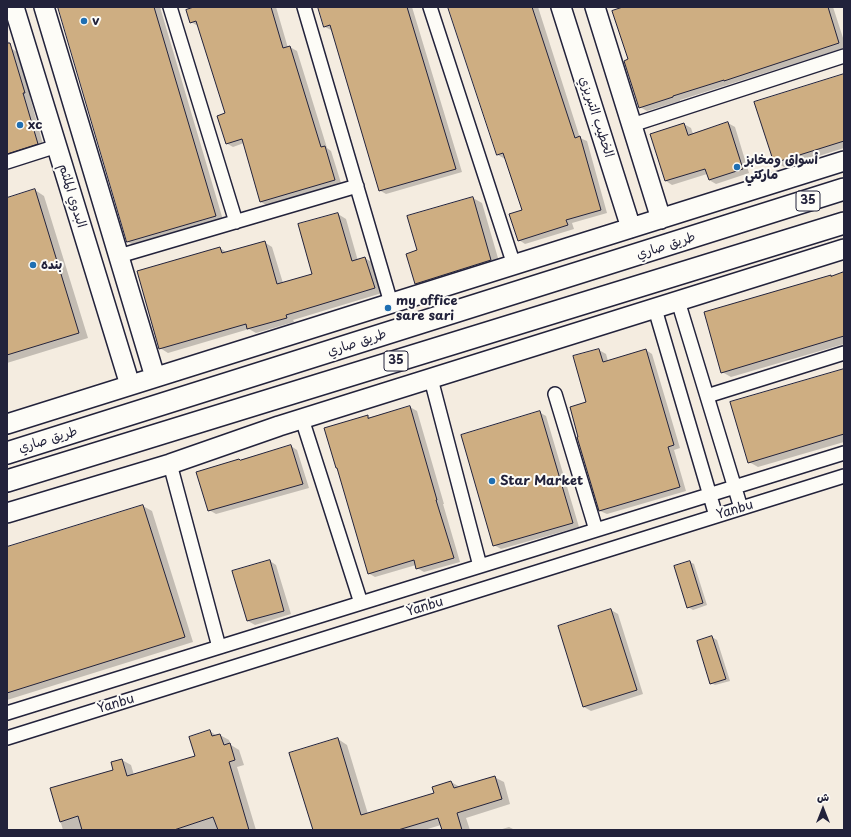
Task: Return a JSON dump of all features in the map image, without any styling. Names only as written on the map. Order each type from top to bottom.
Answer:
[{"type":"main road","name":"البدوي الملثم","points":[[14,7],[130,385]]},
{"type":"main road","points":[[44,7],[155,377]]},
{"type":"main road","name":"الخطيب التبريزي","points":[[561,7],[631,228]]},
{"type":"main road","points":[[595,7],[662,218]]},
{"type":"main road","points":[[7,424],[844,161]]},
{"type":"main road","name":"طريق صاري","points":[[7,453],[844,189]]},
{"type":"main road","name":"35","points":[[7,482],[844,223]]},
{"type":"main road","points":[[7,513],[170,464],[302,419],[844,249]]},
{"type":"street","points":[[170,7],[236,222]]},
{"type":"street","points":[[304,7],[391,303]]},
{"type":"street","points":[[430,7],[514,265]]},
{"type":"street","points":[[632,125],[844,56]]},
{"type":"street","points":[[7,162],[57,146]]},
{"type":"street","points":[[119,256],[357,186]]},
{"type":"street","points":[[678,301],[740,508]]},
{"type":"street","points":[[655,309],[716,516]]},
{"type":"street","points":[[707,396],[844,353]]},
{"type":"street","points":[[431,379],[480,566]]},
{"type":"street","points":[[555,394],[596,530]]},
{"type":"street","points":[[302,419],[361,603]]},
{"type":"street","name":"Yanbu","points":[[7,713],[844,453]]},
{"type":"street","points":[[170,464],[219,647]]},
{"type":"street","name":"Yanbu","points":[[7,738],[844,476]]},
{"type":"building","points":[[58,7],[154,7],[216,216],[127,242]]},
{"type":"building","points":[[194,7],[271,7],[283,48],[290,46],[321,147],[325,146],[335,180],[260,202],[242,139],[226,144],[217,116],[225,113],[196,21],[190,23],[186,10]]},
{"type":"building","points":[[318,7],[407,7],[456,169],[379,191],[330,25],[324,27]]},
{"type":"building","points":[[448,7],[532,7],[575,138],[580,136],[601,210],[566,220],[568,225],[518,241],[509,214],[522,210],[503,153],[497,155]]},
{"type":"building","points":[[623,7],[828,7],[839,43],[639,108],[624,61],[628,59],[612,11]]},
{"type":"building","name":"xc","points":[[7,43],[10,43],[38,144],[7,154]]},
{"type":"building","points":[[844,74],[844,141],[774,163],[754,102]]},
{"type":"building","points":[[728,122],[743,169],[709,180],[705,169],[665,181],[650,134],[684,123],[688,135]]},
{"type":"building","name":"بنده","points":[[35,189],[79,333],[7,355],[7,198]]},
{"type":"building","points":[[473,197],[491,260],[415,284],[406,254],[417,250],[407,216]]},
{"type":"building","points":[[338,213],[352,261],[365,257],[375,288],[286,315],[287,318],[247,329],[246,324],[159,349],[137,271],[220,247],[222,253],[265,241],[277,284],[312,274],[298,224]]},
{"type":"building","points":[[844,272],[844,336],[721,373],[704,312]]},
{"type":"building","points":[[599,349],[603,362],[646,349],[674,445],[668,447],[680,487],[599,511],[577,437],[570,407],[586,402],[573,356]]},
{"type":"building","points":[[844,369],[844,434],[748,463],[730,402]]},
{"type":"building","points":[[410,406],[454,558],[416,569],[414,560],[368,574],[324,428],[368,415],[368,418]]},
{"type":"building","points":[[540,411],[573,523],[493,546],[461,435]]},
{"type":"building","points":[[291,445],[303,484],[208,511],[196,472]]},
{"type":"building","points":[[143,505],[185,637],[7,693],[7,547]]},
{"type":"building","points":[[270,560],[284,611],[247,621],[232,571]]},
{"type":"building","points":[[690,561],[703,603],[687,608],[674,566]]},
{"type":"building","points":[[611,609],[637,690],[583,707],[558,626]]},
{"type":"building","points":[[712,636],[726,679],[710,684],[697,641]]},
{"type":"building","points":[[210,730],[212,736],[220,734],[224,745],[230,743],[235,760],[229,762],[249,830],[218,830],[213,817],[174,830],[82,830],[78,816],[60,822],[50,788],[113,770],[111,762],[122,759],[127,776],[195,756],[189,737]]},
{"type":"building","points":[[338,738],[361,815],[434,793],[432,787],[451,781],[454,788],[495,776],[502,799],[457,813],[462,830],[442,830],[438,818],[398,830],[313,830],[289,753]]},
{"type":"place","name":"v","points":[[84,21]]},
{"type":"place","name":"xc","points":[[20,125]]},
{"type":"place","name":"أسواق ومخابز ماركتي","points":[[737,167]]},
{"type":"place","name":"بنده","points":[[33,265]]},
{"type":"place","name":"my office sare sari","points":[[388,308]]},
{"type":"place","name":"Star Market","points":[[492,481]]}]
